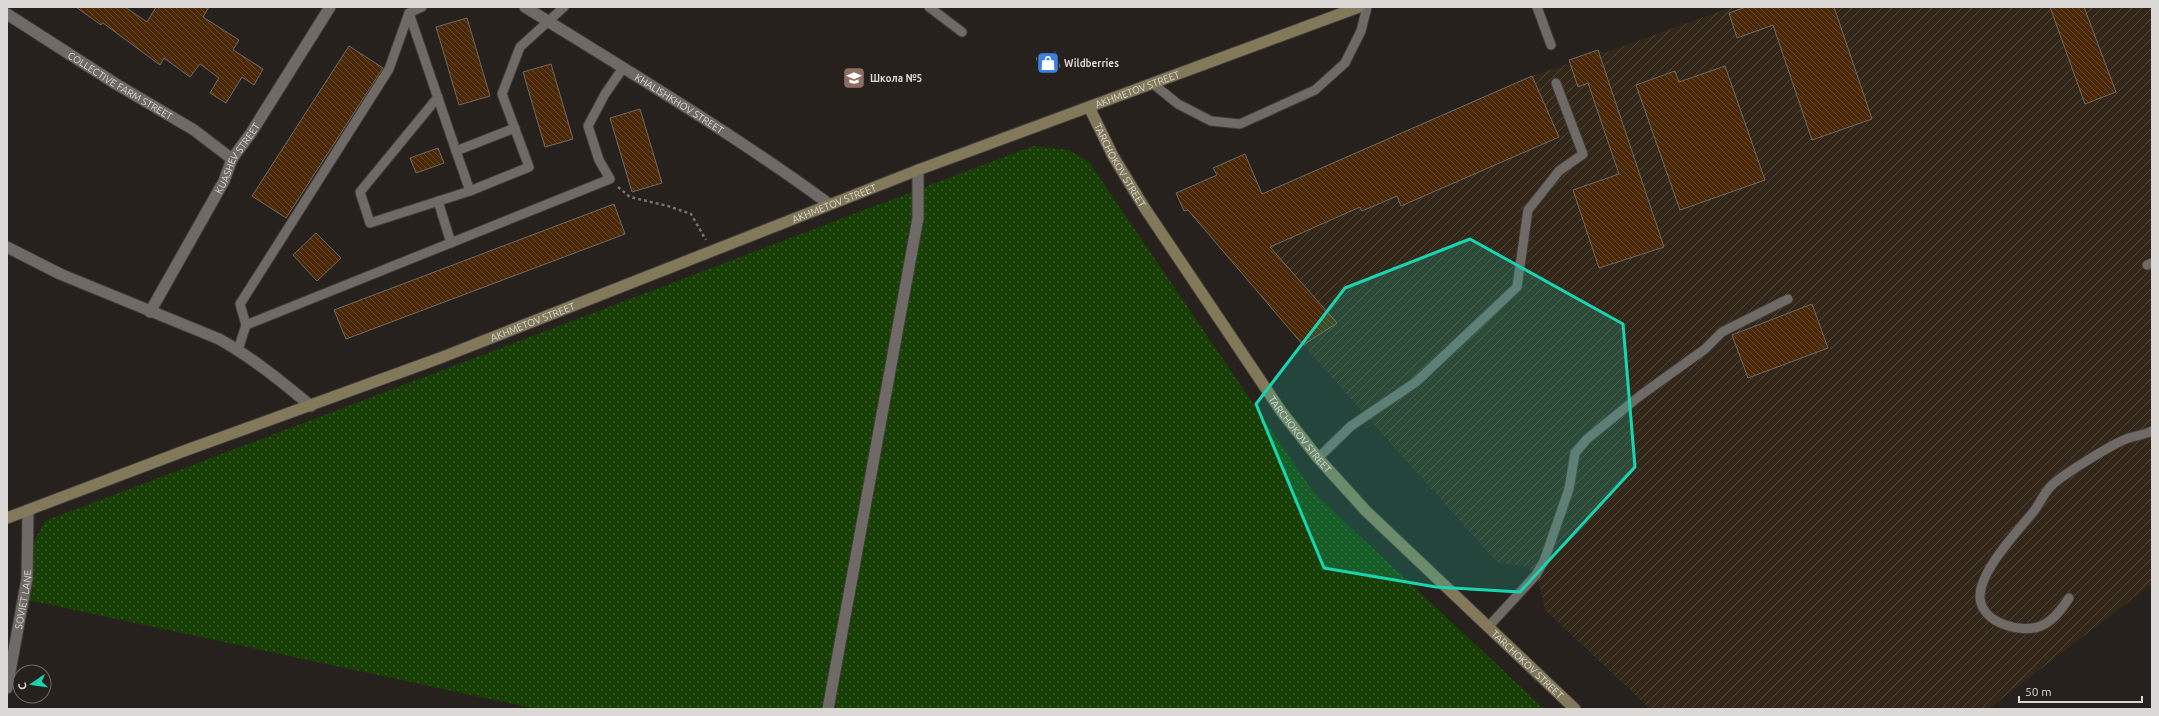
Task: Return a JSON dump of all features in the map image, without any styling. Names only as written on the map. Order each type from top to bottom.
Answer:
[{"type":"main road","name":"AKHMETOV STREET","points":[[7,518],[184,451],[440,358],[918,170],[1359,7]]},
{"type":"main road","name":"TARCHOKOV STREET","points":[[1089,106],[1113,156],[1144,207],[1281,411],[1318,458],[1366,511],[1575,709]]},
{"type":"street","name":"KUASHEV STREET","points":[[150,312],[224,181],[232,159],[251,133],[330,7]]},
{"type":"street","name":"KHALISHKHOV STREET","points":[[525,7],[624,68],[780,168],[829,204]]},
{"type":"street","name":"COLLECTIVE FARM STREET","points":[[7,14],[116,84],[194,130],[232,159]]},
{"type":"street","points":[[828,709],[918,218],[918,170]]},
{"type":"street","points":[[7,247],[60,274],[219,340],[238,350],[311,406]]},
{"type":"street","name":"SOVIET LANE","points":[[7,688],[27,579],[28,510]]},
{"type":"lane","points":[[238,350],[246,325],[240,304],[389,69],[409,13],[422,7]]},
{"type":"lane","points":[[438,97],[360,192],[370,223],[470,191],[528,167],[502,94],[520,47],[550,22],[564,7]]},
{"type":"lane","points":[[929,7],[962,32]]},
{"type":"lane","points":[[1152,83],[1178,104],[1211,121],[1240,124],[1315,90],[1345,63],[1361,31],[1367,7]]},
{"type":"lane","points":[[1537,7],[1551,45]]},
{"type":"lane","points":[[409,13],[470,191]]},
{"type":"lane","points":[[246,325],[610,179],[599,160],[588,126],[605,94],[624,68]]},
{"type":"lane","points":[[1318,458],[1351,426],[1416,382],[1517,287],[1528,210],[1559,171],[1583,154],[1556,83]]},
{"type":"lane","points":[[456,151],[514,128]]},
{"type":"lane","points":[[438,201],[451,243]]},
{"type":"lane","points":[[1488,627],[1536,575],[1544,561],[1569,489],[1575,453],[1587,439],[1641,395],[1705,348],[1722,332],[1788,299]]},
{"type":"lane","points":[[2069,598],[2057,614],[2042,626],[2024,630],[2010,628],[1988,615],[1980,599],[1982,584],[1997,558],[2012,535],[2034,511],[2051,486],[2125,439],[2152,431]]},
{"type":"path","points":[[610,179],[630,197],[668,206],[691,214],[712,251]]},
{"type":"highlighted area","points":[[1470,239],[1623,324],[1635,467],[1520,592],[1436,587],[1324,568],[1256,404],[1345,288]]},
{"type":"shaded area","points":[[1732,7],[2152,7],[2152,584],[1988,709],[1650,709],[1545,610],[1539,582],[1528,567],[1497,562],[1303,345],[1198,222],[1532,76],[1570,63],[1569,60],[1598,50],[1604,53]]},
{"type":"green space","points":[[1033,146],[1069,150],[1089,162],[1314,493],[1544,709],[537,709],[23,599],[27,554],[45,521]]},
{"type":"building","points":[[76,7],[125,7],[147,22],[156,7],[209,7],[203,17],[239,40],[233,50],[263,69],[254,85],[242,77],[226,103],[210,93],[219,78],[200,64],[190,77],[164,58],[160,65],[103,23],[101,25]]},
{"type":"building","points":[[1746,7],[1834,7],[1872,119],[1812,140],[1773,25],[1737,38],[1729,13]]},
{"type":"building","points":[[2050,7],[2084,7],[2116,92],[2085,104]]},
{"type":"building","points":[[467,18],[490,96],[459,105],[436,27]]},
{"type":"building","points":[[349,46],[383,68],[286,218],[252,196]]},
{"type":"building","points":[[1598,50],[1664,247],[1599,268],[1573,190],[1619,174],[1588,83],[1578,87],[1569,60]]},
{"type":"building","name":"Wildberries","points":[[1055,52],[1060,67],[1042,73],[1036,58]]},
{"type":"building","points":[[551,64],[573,139],[545,147],[523,72]]},
{"type":"building","points":[[1725,66],[1765,180],[1680,210],[1636,85],[1675,71],[1679,82]]},
{"type":"building","points":[[1532,76],[1559,137],[1401,206],[1397,196],[1362,211],[1360,207],[1270,247],[1337,323],[1303,345],[1188,210],[1184,211],[1176,193],[1217,175],[1213,168],[1245,154],[1262,194]]},
{"type":"building","points":[[640,109],[662,183],[632,192],[610,118]]},
{"type":"building","points":[[438,148],[444,163],[416,173],[410,158]]},
{"type":"building","points":[[614,204],[625,234],[346,339],[334,310]]},
{"type":"building","points":[[316,233],[341,258],[317,281],[293,255]]},
{"type":"building","points":[[1812,304],[1828,348],[1748,378],[1732,335]]},
{"type":"place","name":"Wildberries","points":[[1048,63]]},
{"type":"place","name":"Школа №5","points":[[854,78]]}]
